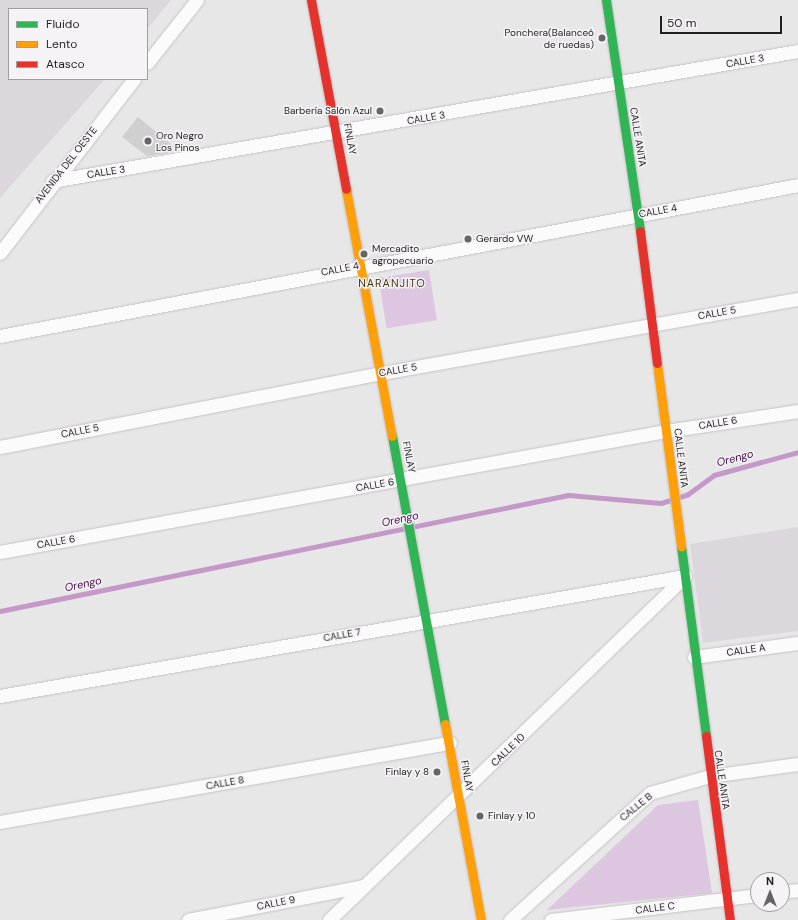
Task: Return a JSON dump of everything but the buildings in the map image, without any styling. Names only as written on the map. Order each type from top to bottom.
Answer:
[{"type":"street","points":[[148,62],[197,0]]},
{"type":"street","name":"FINLAY","points":[[311,0],[338,133],[361,265],[403,480],[481,920]]},
{"type":"street","name":"CALLE ANITA","points":[[606,0],[638,214],[685,576],[694,657],[730,920]]},
{"type":"street","name":"CALLE 3","points":[[52,181],[338,133],[798,51]]},
{"type":"street","name":"AVENIDA DEL OESTE","points":[[0,253],[52,181],[133,80]]},
{"type":"street","name":"CALLE 4","points":[[0,336],[361,265],[798,185]]},
{"type":"street","name":"CALLE 5","points":[[0,446],[382,373],[798,299]]},
{"type":"street","name":"CALLE 6","points":[[0,552],[666,431],[798,411]]},
{"type":"street","name":"CALLE 7","points":[[0,696],[685,576]]},
{"type":"street","name":"CALLE 10","points":[[329,920],[363,886],[459,797],[685,576]]},
{"type":"street","name":"CALLE A","points":[[694,657],[798,643]]},
{"type":"street","name":"CALLE 8","points":[[0,822],[450,743]]},
{"type":"street","name":"CALLE B","points":[[510,920],[650,793],[710,776],[798,764]]},
{"type":"street","name":"CALLE 9","points":[[188,920],[363,886]]},
{"type":"street","name":"CALLE C","points":[[551,920],[750,896]]},
{"type":"shaded area","points":[[0,0],[171,0],[148,28],[148,8],[8,8],[8,80],[104,80],[0,198]]},
{"type":"shaded area","points":[[429,270],[437,320],[387,328],[379,278]]},
{"type":"shaded area","points":[[798,527],[798,631],[703,643],[690,544]]},
{"type":"shaded area","points":[[698,800],[712,893],[547,910],[658,805]]},
{"type":"waterway","name":"Orengo","points":[[0,611],[568,495],[661,503],[688,494],[714,475],[798,452]]},
{"type":"traffic: fast","points":[[606,0],[640,231]]},
{"type":"traffic: fast","points":[[392,436],[445,724]]},
{"type":"traffic: fast","points":[[681,546],[706,736]]},
{"type":"traffic: slow","points":[[346,189],[392,436]]},
{"type":"traffic: slow","points":[[657,363],[681,546]]},
{"type":"traffic: slow","points":[[445,724],[481,920]]},
{"type":"traffic: jam","points":[[311,0],[346,189]]},
{"type":"traffic: jam","points":[[640,231],[657,363]]},
{"type":"traffic: jam","points":[[706,736],[730,920]]},
{"type":"place","name":"Ponchera(Balanceó de ruedas)","points":[[602,38]]},
{"type":"place","name":"Barbería Salón Azul","points":[[380,111]]},
{"type":"place","name":"Oro Negro Los Pinos","points":[[148,141]]},
{"type":"place","name":"Gerardo VW","points":[[468,239]]},
{"type":"place","name":"Mercadito agropecuario","points":[[364,254]]},
{"type":"place","name":"Finlay y 8","points":[[437,772]]},
{"type":"place","name":"Finlay y 10","points":[[480,816]]},
{"type":"district","name":"NARANJITO","points":[[392,283]]}]
